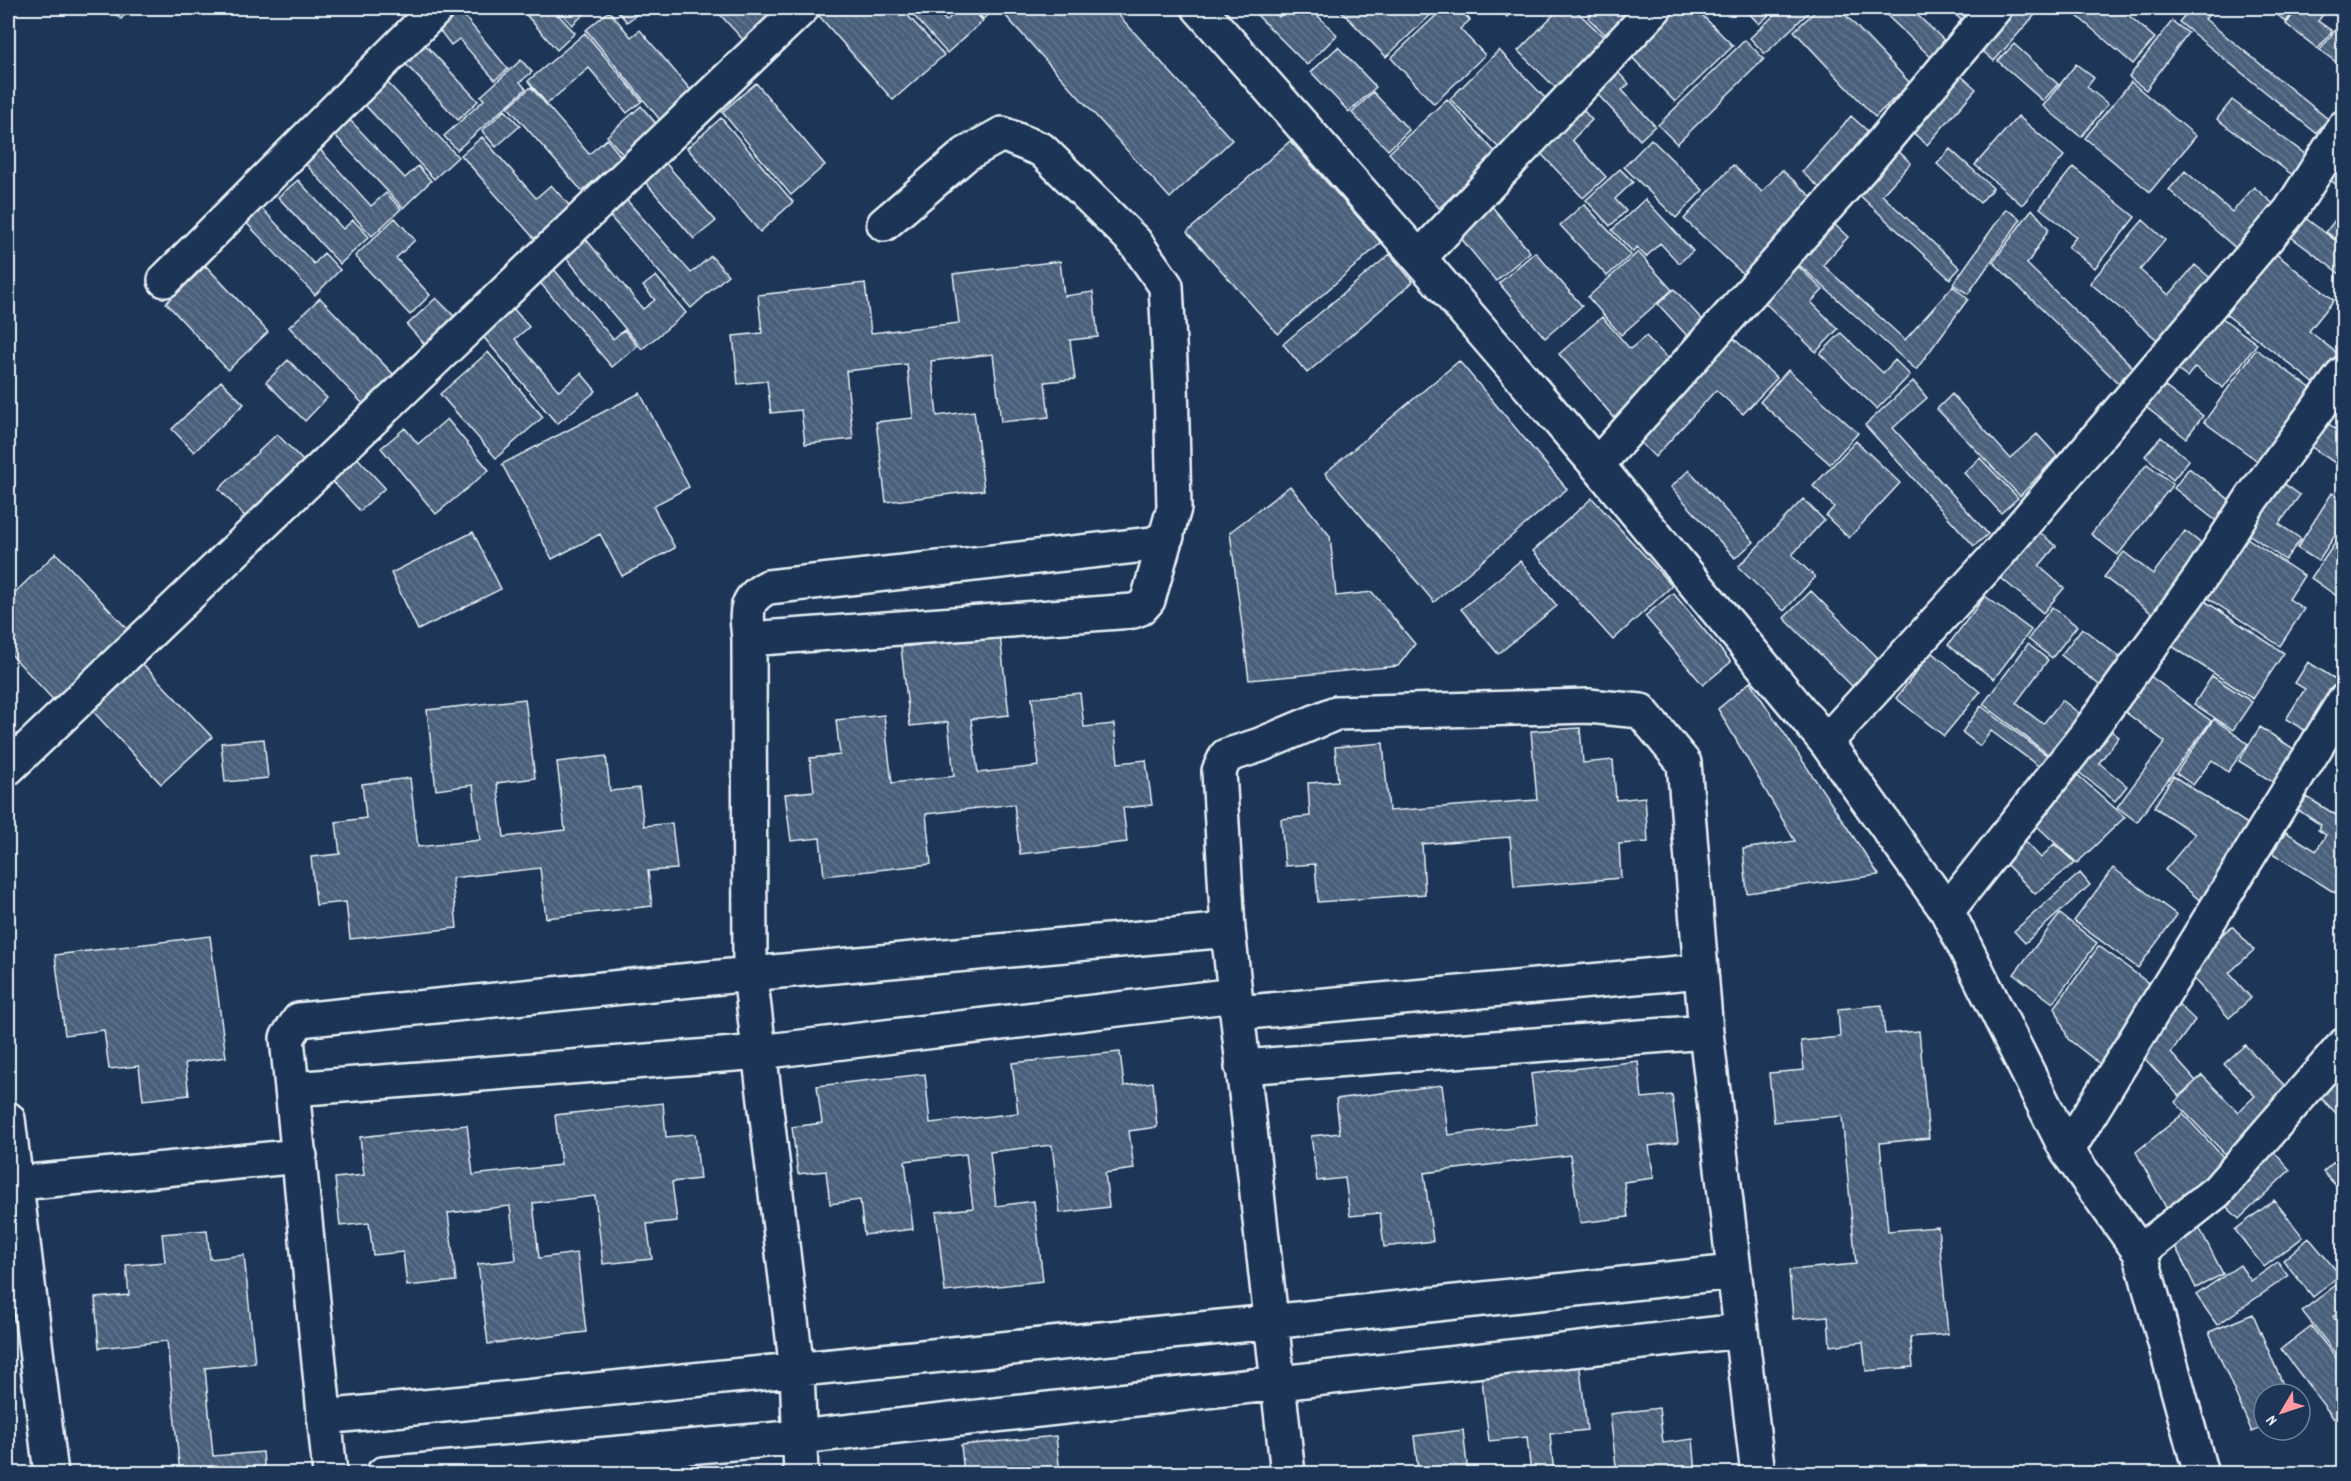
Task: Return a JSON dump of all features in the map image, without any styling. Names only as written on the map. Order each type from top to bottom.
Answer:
[{"type":"street","points":[[165,280],[437,8]]},
{"type":"street","points":[[8,768],[802,8]]},
{"type":"street","points":[[1419,258],[1655,8]]},
{"type":"street","points":[[1597,465],[1863,166],[1995,8]]},
{"type":"street","points":[[1215,14],[1419,258],[1597,465],[1826,742],[1947,911],[2067,1150],[2139,1252],[2201,1473]]},
{"type":"street","points":[[1826,742],[1999,553],[2290,211],[2343,126]]},
{"type":"street","points":[[749,639],[1133,611],[1141,608],[1148,600],[1174,508],[1166,286],[1135,242],[1042,150],[1002,134],[966,154],[884,224]]},
{"type":"street","points":[[1947,911],[2086,735],[2200,578],[2252,498],[2343,373]]},
{"type":"street","points":[[801,1473],[797,1371],[750,974],[749,639],[746,608],[755,593],[768,587],[1153,544],[1167,536]]},
{"type":"street","points":[[2067,1150],[2343,701]]},
{"type":"street","points":[[1288,1473],[1228,930],[1219,771],[1226,756],[1260,745],[1336,713],[1588,706],[1641,711],[1684,763],[1706,1032],[1758,1473]]},
{"type":"street","points":[[330,1473],[287,1038],[299,1020],[750,974],[1228,930]]},
{"type":"street","points":[[293,1089],[760,1052],[1236,1004],[1701,971]]},
{"type":"street","points":[[1242,1067],[1706,1032]]},
{"type":"street","points":[[2139,1252],[2217,1191],[2343,1045]]},
{"type":"street","points":[[8,1119],[11,1184],[51,1473]]},
{"type":"street","points":[[11,1184],[300,1156]]},
{"type":"street","points":[[324,1417],[797,1371],[1733,1272]]},
{"type":"street","points":[[383,1473],[800,1437],[1740,1331]]},
{"type":"building","points":[[109,8],[132,8],[121,19]]},
{"type":"building","points":[[520,8],[552,8],[575,33],[557,50]]},
{"type":"building","points":[[557,8],[591,8],[572,25]]},
{"type":"building","points":[[615,8],[645,8],[627,22]]},
{"type":"building","points":[[714,8],[769,8],[777,17],[747,44]]},
{"type":"building","points":[[812,8],[901,8],[944,55],[893,100]]},
{"type":"building","points":[[907,8],[934,8],[946,21],[961,8],[971,8],[983,21],[947,53]]},
{"type":"building","points":[[974,8],[997,8],[983,19]]},
{"type":"building","points":[[1011,8],[1112,8],[1232,140],[1170,198],[1004,14]]},
{"type":"building","points":[[1250,8],[1270,8],[1279,17],[1288,8],[1310,8],[1337,35],[1307,65]]},
{"type":"building","points":[[1347,8],[1438,8],[1386,57],[1342,12]]},
{"type":"building","points":[[1444,8],[1458,8],[1470,20],[1460,29],[1485,55],[1434,104],[1391,58]]},
{"type":"building","points":[[1498,8],[1516,8],[1507,17]]},
{"type":"building","points":[[1560,8],[1573,8],[1605,38],[1557,89],[1518,51]]},
{"type":"building","points":[[1597,8],[1634,8],[1607,36],[1588,18]]},
{"type":"building","points":[[1665,8],[1695,8],[1733,46],[1675,102],[1623,48]]},
{"type":"building","points":[[1744,8],[1777,8],[1759,24]]},
{"type":"building","points":[[1782,8],[1813,8],[1765,54],[1750,38]]},
{"type":"building","points":[[1819,8],[1839,8],[1910,83],[1875,117],[1794,31]]},
{"type":"building","points":[[1879,8],[1910,8],[1950,46],[1935,61]]},
{"type":"building","points":[[1949,8],[1976,8],[1962,21]]},
{"type":"building","points":[[2010,8],[2041,8],[1994,61],[1977,46]]},
{"type":"building","points":[[2082,8],[2120,8],[2155,38],[2133,64],[2076,15]]},
{"type":"building","points":[[2191,8],[2215,8],[2205,19],[2328,119],[2316,133],[2179,22]]},
{"type":"building","points":[[2269,8],[2296,8],[2286,22]]},
{"type":"building","points":[[2298,8],[2328,8],[2318,21],[2332,31],[2318,49],[2286,24]]},
{"type":"building","points":[[459,10],[508,69],[495,80],[459,39],[451,45],[437,27]]},
{"type":"building","points":[[609,11],[631,37],[640,30],[694,94],[661,121],[586,30]]},
{"type":"building","points":[[2172,21],[2188,33],[2146,90],[2129,77]]},
{"type":"building","points":[[2336,29],[2344,35],[2344,68],[2320,50]]},
{"type":"building","points":[[585,33],[642,101],[627,113],[589,68],[547,104],[528,81]]},
{"type":"building","points":[[420,39],[478,101],[458,120],[400,58]]},
{"type":"building","points":[[1745,40],[1764,59],[1677,144],[1658,125]]},
{"type":"building","points":[[2014,44],[2058,84],[2043,101],[1998,61]]},
{"type":"building","points":[[1338,47],[1376,87],[1349,112],[1311,72]]},
{"type":"building","points":[[1499,50],[1549,102],[1501,150],[1450,99]]},
{"type":"building","points":[[521,60],[532,72],[520,82],[526,89],[457,150],[444,136],[484,100],[481,96]]},
{"type":"building","points":[[2076,64],[2094,78],[2087,87],[2108,104],[2081,137],[2043,106]]},
{"type":"building","points":[[1611,65],[1629,84],[1622,90],[1655,126],[1640,140],[1589,85]]},
{"type":"building","points":[[1960,75],[1976,89],[1927,145],[1911,131]]},
{"type":"building","points":[[385,80],[458,157],[434,179],[362,102]]},
{"type":"building","points":[[2131,82],[2196,136],[2150,192],[2085,138]]},
{"type":"building","points":[[756,83],[825,165],[791,195],[722,112]]},
{"type":"building","points":[[531,87],[589,154],[607,139],[621,157],[582,191],[508,107]]},
{"type":"building","points":[[1373,92],[1409,130],[1388,150],[1352,113]]},
{"type":"building","points":[[1447,99],[1497,154],[1439,208],[1389,153]]},
{"type":"building","points":[[2232,100],[2309,157],[2294,176],[2217,119]]},
{"type":"building","points":[[1576,102],[1592,120],[1572,140],[1606,177],[1583,198],[1531,143]]},
{"type":"building","points":[[641,106],[659,127],[624,156],[607,136]]},
{"type":"building","points":[[505,110],[520,126],[496,147],[482,131]]},
{"type":"building","points":[[1851,116],[1871,134],[1822,190],[1802,172]]},
{"type":"building","points":[[2018,116],[2064,156],[2022,205],[1975,165]]},
{"type":"building","points":[[348,118],[405,178],[418,166],[431,181],[403,208],[333,133]]},
{"type":"building","points":[[721,118],[793,202],[760,232],[687,148]]},
{"type":"building","points":[[482,137],[536,198],[551,185],[575,212],[539,244],[461,155]]},
{"type":"building","points":[[1651,139],[1703,190],[1676,218],[1624,167]]},
{"type":"building","points":[[1290,141],[1381,243],[1278,334],[1187,232]]},
{"type":"building","points":[[315,144],[371,206],[386,193],[401,209],[372,236],[300,158]]},
{"type":"building","points":[[2344,147],[2344,190],[2323,175]]},
{"type":"building","points":[[1896,149],[1911,163],[1882,195],[1960,268],[1950,279],[1856,192]]},
{"type":"building","points":[[1950,149],[1993,188],[1980,203],[1937,164]]},
{"type":"building","points":[[662,159],[716,221],[694,239],[641,177]]},
{"type":"building","points":[[1733,165],[1762,192],[1782,170],[1814,199],[1744,275],[1684,219]]},
{"type":"building","points":[[2073,167],[2135,217],[2095,268],[2068,247],[2076,237],[2040,208]]},
{"type":"building","points":[[1620,169],[1633,182],[1615,199],[1626,211],[1610,226],[1586,200]]},
{"type":"building","points":[[2185,171],[2232,212],[2254,187],[2278,208],[2239,251],[2169,190]]},
{"type":"building","points":[[298,180],[343,229],[353,220],[369,237],[340,264],[278,197]]},
{"type":"building","points":[[624,197],[691,273],[711,256],[728,275],[691,308],[606,212]]},
{"type":"building","points":[[1645,199],[1693,251],[1679,263],[1660,243],[1646,257],[1637,247],[1633,252],[1612,230]]},
{"type":"building","points":[[254,200],[314,264],[324,253],[340,270],[315,295],[238,214]]},
{"type":"building","points":[[1489,203],[1530,252],[1496,281],[1455,231]]},
{"type":"building","points":[[1584,204],[1631,255],[1607,276],[1560,225]]},
{"type":"building","points":[[2344,208],[2344,245],[2326,232]]},
{"type":"building","points":[[2006,209],[2021,219],[1968,294],[1953,284]]},
{"type":"building","points":[[2032,209],[2049,229],[2027,264],[2133,367],[2118,383],[1993,262]]},
{"type":"building","points":[[2296,211],[2344,247],[2344,277],[2282,230]]},
{"type":"building","points":[[395,218],[415,240],[396,258],[430,295],[410,315],[355,256]]},
{"type":"building","points":[[2143,220],[2165,240],[2140,270],[2169,295],[2195,265],[2215,282],[2162,344],[2090,283]]},
{"type":"building","points":[[1833,223],[1848,237],[1823,265],[1905,340],[1953,286],[1968,299],[1916,370],[1797,263]]},
{"type":"building","points":[[585,238],[643,309],[655,300],[643,286],[656,276],[686,313],[642,349],[564,255]]},
{"type":"building","points":[[2266,246],[2334,300],[2309,331],[2338,354],[2315,384],[2218,308]]},
{"type":"building","points":[[1535,252],[1582,306],[1545,338],[1499,283]]},
{"type":"building","points":[[1638,252],[1672,290],[1621,335],[1588,297]]},
{"type":"building","points":[[1390,254],[1413,282],[1307,373],[1283,344]]},
{"type":"building","points":[[1060,261],[1064,296],[1093,292],[1098,337],[1070,340],[1075,379],[1045,382],[1049,417],[1001,422],[993,354],[931,361],[937,416],[974,411],[984,490],[886,502],[876,422],[913,418],[907,364],[846,371],[853,439],[805,444],[801,410],[771,413],[767,381],[738,384],[733,336],[762,333],[758,295],[865,283],[871,333],[959,323],[953,274]]},
{"type":"building","points":[[1796,264],[1823,290],[1811,302],[1838,329],[1816,352],[1762,300]]},
{"type":"building","points":[[206,266],[268,332],[228,370],[166,303]]},
{"type":"building","points":[[551,266],[613,339],[624,330],[637,346],[612,367],[537,279]]},
{"type":"building","points":[[1674,289],[1706,324],[1690,339],[1658,304]]},
{"type":"building","points":[[320,298],[395,376],[364,405],[289,327]]},
{"type":"building","points":[[436,298],[457,319],[427,347],[407,325]]},
{"type":"building","points":[[506,300],[529,327],[515,339],[559,391],[581,373],[596,391],[557,424],[475,327]]},
{"type":"building","points":[[2210,309],[2257,344],[2223,388],[2195,367],[2187,377],[2169,364]]},
{"type":"building","points":[[1602,317],[1630,349],[1646,336],[1672,363],[1618,422],[1559,354]]},
{"type":"building","points":[[1841,333],[1883,373],[1895,360],[1910,375],[1877,409],[1820,354]]},
{"type":"building","points":[[1730,335],[1777,378],[1743,414],[1716,390],[1655,457],[1636,438]]},
{"type":"building","points":[[2256,349],[2312,389],[2259,462],[2204,422]]},
{"type":"building","points":[[488,352],[543,417],[496,458],[440,394]]},
{"type":"building","points":[[288,360],[327,398],[305,421],[266,382]]},
{"type":"building","points":[[1459,361],[1567,489],[1434,602],[1325,473]]},
{"type":"building","points":[[1788,370],[1858,433],[1830,464],[1760,402]]},
{"type":"building","points":[[2150,375],[2203,416],[2186,438],[2134,398]]},
{"type":"building","points":[[221,381],[244,404],[194,452],[172,429]]},
{"type":"building","points":[[1913,381],[1927,398],[1893,428],[1988,534],[1974,546],[1865,425]]},
{"type":"building","points":[[640,393],[689,487],[653,506],[675,548],[622,576],[600,534],[552,559],[502,464]]},
{"type":"building","points":[[1952,394],[2010,458],[2037,434],[2057,456],[2020,496],[1937,409]]},
{"type":"building","points":[[447,419],[489,470],[436,514],[381,448],[405,428],[418,444]]},
{"type":"building","points":[[2323,420],[2344,435],[2344,469],[2306,443]]},
{"type":"building","points":[[277,434],[306,464],[248,520],[219,489]]},
{"type":"building","points":[[2161,437],[2189,460],[2173,480],[2145,456]]},
{"type":"building","points":[[1856,441],[1900,483],[1849,538],[1826,516],[1834,507],[1813,486]]},
{"type":"building","points":[[350,450],[385,488],[360,511],[325,473]]},
{"type":"building","points":[[1980,458],[2018,498],[2001,513],[1964,473]]},
{"type":"building","points":[[2147,464],[2173,484],[2118,555],[2091,534]]},
{"type":"building","points":[[2189,468],[2235,504],[2220,524],[2174,488]]},
{"type":"building","points":[[1689,470],[1754,542],[1735,558],[1671,487]]},
{"type":"building","points":[[2275,477],[2300,495],[2279,524],[2301,539],[2285,560],[2239,527]]},
{"type":"building","points":[[1290,486],[1330,536],[1336,596],[1372,592],[1415,644],[1398,666],[1249,680],[1230,532]]},
{"type":"building","points":[[2332,493],[2344,500],[2344,522],[2318,561],[2297,548]]},
{"type":"building","points":[[1592,498],[1672,586],[1613,640],[1533,551]]},
{"type":"building","points":[[1803,499],[1824,520],[1792,555],[1815,577],[1784,611],[1738,567]]},
{"type":"building","points":[[2028,523],[2056,546],[2039,566],[2064,588],[2043,613],[1990,569]]},
{"type":"building","points":[[2235,530],[2304,576],[2289,599],[2304,609],[2280,646],[2196,590]]},
{"type":"building","points":[[2344,530],[2344,601],[2311,578]]},
{"type":"building","points":[[2185,531],[2207,548],[2154,615],[2104,577],[2124,552],[2153,574]]},
{"type":"building","points":[[473,532],[501,589],[418,630],[391,573]]},
{"type":"building","points":[[56,553],[133,635],[58,705],[8,651],[8,599]]},
{"type":"building","points":[[1520,561],[1557,606],[1498,654],[1461,609]]},
{"type":"building","points":[[1811,591],[1881,661],[1854,688],[1784,618]]},
{"type":"building","points":[[2191,592],[2284,653],[2253,699],[2161,639]]},
{"type":"building","points":[[1673,593],[1731,662],[1703,685],[1645,616]]},
{"type":"building","points":[[1985,596],[2031,630],[1994,679],[1948,645]]},
{"type":"building","points":[[2052,607],[2077,626],[2052,658],[2028,639]]},
{"type":"building","points":[[2082,628],[2123,660],[2102,687],[2061,655]]},
{"type":"building","points":[[1000,636],[1009,715],[971,719],[978,773],[1039,766],[1032,698],[1080,693],[1084,727],[1114,724],[1118,763],[1146,760],[1152,805],[1123,808],[1127,842],[1020,854],[1014,804],[926,814],[931,864],[824,876],[820,838],[791,841],[785,794],[814,791],[810,758],[840,755],[836,720],[884,715],[892,783],[954,776],[948,722],[910,726],[901,647]]},
{"type":"building","points":[[2028,644],[2048,660],[2016,703],[2043,724],[2062,700],[2080,714],[2049,755],[1983,704]]},
{"type":"building","points":[[1932,652],[1980,692],[1944,736],[1896,698]]},
{"type":"building","points":[[139,660],[212,737],[161,784],[89,707]]},
{"type":"building","points":[[2308,662],[2340,682],[2309,733],[2286,719],[2305,689],[2295,683]]},
{"type":"building","points":[[2142,670],[2211,721],[2137,822],[2117,807],[2165,742],[2116,705]]},
{"type":"building","points":[[2212,676],[2252,702],[2233,730],[2194,704]]},
{"type":"building","points":[[1750,682],[1879,875],[1747,893],[1743,849],[1795,841],[1718,709]]},
{"type":"building","points":[[525,699],[535,778],[497,783],[504,837],[565,830],[557,762],[606,756],[610,791],[639,788],[644,826],[672,823],[677,869],[648,871],[652,906],[546,918],[540,868],[452,878],[457,928],[350,939],[346,902],[316,905],[311,857],[340,854],[336,822],[366,818],[362,784],[410,778],[418,847],[480,840],[473,785],[436,790],[427,710]]},
{"type":"building","points":[[1981,706],[2049,757],[2041,768],[1991,731],[1980,746],[1962,732]]},
{"type":"building","points":[[2214,719],[2248,744],[2228,772],[2212,760],[2193,785],[2176,773]]},
{"type":"building","points":[[2099,722],[2119,737],[2099,763],[2127,786],[2115,801],[2066,762]]},
{"type":"building","points":[[2260,727],[2300,753],[2279,786],[2239,761]]},
{"type":"building","points":[[1580,728],[1583,763],[1613,760],[1616,800],[1645,797],[1648,842],[1619,844],[1621,878],[1514,887],[1510,837],[1422,844],[1425,894],[1318,902],[1315,864],[1285,866],[1281,819],[1310,816],[1308,783],[1338,781],[1335,747],[1383,743],[1389,811],[1537,800],[1531,731]]},
{"type":"building","points":[[264,739],[268,778],[225,782],[221,743]]},
{"type":"building","points":[[2065,764],[2125,817],[2077,863],[2026,816]]},
{"type":"building","points":[[2173,776],[2251,826],[2203,903],[2165,870],[2195,834],[2154,807]]},
{"type":"building","points":[[2307,797],[2344,820],[2344,880],[2335,893],[2272,853],[2286,832],[2316,851],[2326,835],[2318,830],[2321,825],[2298,810]]},
{"type":"building","points":[[2025,841],[2041,858],[2054,844],[2075,863],[2035,894],[2004,862]]},
{"type":"building","points":[[2113,868],[2177,915],[2138,968],[2074,921]]},
{"type":"building","points":[[2080,873],[2090,885],[2025,943],[2014,931]]},
{"type":"building","points":[[2060,914],[2097,943],[2053,1003],[2014,974]]},
{"type":"building","points":[[2232,926],[2254,950],[2229,973],[2251,998],[2229,1018],[2184,968]]},
{"type":"building","points":[[210,936],[226,1057],[185,1063],[189,1095],[143,1100],[139,1066],[109,1069],[104,1030],[65,1035],[55,955]]},
{"type":"building","points":[[2099,946],[2155,988],[2100,1064],[2068,1039],[2055,1007]]},
{"type":"building","points":[[2174,1000],[2195,1020],[2171,1053],[2196,1081],[2179,1096],[2136,1049]]},
{"type":"building","points":[[1882,1005],[1885,1034],[1919,1031],[1929,1138],[1880,1143],[1888,1231],[1938,1227],[1948,1334],[1910,1337],[1913,1367],[1866,1371],[1863,1342],[1830,1346],[1828,1316],[1793,1319],[1789,1270],[1856,1264],[1842,1116],[1774,1122],[1769,1073],[1804,1070],[1801,1041],[1840,1037],[1838,1009]]},
{"type":"building","points":[[2245,1045],[2294,1095],[2229,1158],[2175,1102],[2202,1075],[2238,1112],[2255,1096],[2224,1064]]},
{"type":"building","points":[[1120,1052],[1124,1086],[1153,1082],[1157,1127],[1129,1131],[1134,1169],[1105,1173],[1109,1207],[1060,1213],[1052,1145],[990,1152],[996,1206],[1034,1201],[1043,1281],[945,1292],[936,1212],[973,1208],[966,1154],[905,1161],[913,1229],[864,1235],[860,1200],[830,1204],[826,1171],[798,1174],[792,1127],[822,1123],[817,1086],[925,1074],[930,1123],[1018,1113],[1012,1063]]},
{"type":"building","points":[[1638,1061],[1642,1098],[1672,1095],[1678,1142],[1649,1146],[1654,1178],[1624,1182],[1628,1217],[1580,1223],[1570,1155],[1424,1173],[1433,1241],[1384,1247],[1380,1213],[1350,1216],[1345,1178],[1317,1181],[1311,1136],[1340,1133],[1336,1099],[1442,1085],[1448,1135],[1537,1124],[1531,1074]]},
{"type":"building","points":[[2344,1071],[2344,1121],[2319,1096]]},
{"type":"building","points":[[663,1103],[666,1137],[695,1134],[700,1179],[672,1182],[677,1221],[647,1224],[652,1259],[603,1264],[595,1196],[533,1203],[539,1258],[577,1253],[586,1332],[488,1344],[478,1264],[516,1260],[510,1206],[448,1213],[456,1281],[407,1286],[403,1252],[373,1255],[369,1223],[340,1226],[335,1178],[364,1175],[360,1137],[467,1125],[473,1175],[561,1165],[555,1115]]},
{"type":"building","points":[[2183,1114],[2225,1159],[2171,1217],[2136,1152]]},
{"type":"building","points":[[2271,1149],[2290,1170],[2239,1219],[2219,1199]]},
{"type":"building","points":[[2344,1153],[2344,1194],[2323,1172]]},
{"type":"building","points":[[2274,1200],[2303,1237],[2264,1267],[2235,1230]]},
{"type":"building","points":[[2199,1227],[2223,1274],[2196,1288],[2172,1240]]},
{"type":"building","points":[[207,1230],[210,1259],[244,1255],[255,1363],[205,1368],[213,1456],[263,1452],[265,1474],[180,1474],[167,1341],[99,1348],[95,1298],[129,1295],[126,1265],[165,1262],[162,1234]]},
{"type":"building","points":[[2309,1238],[2340,1275],[2313,1297],[2283,1260]]},
{"type":"building","points":[[2278,1262],[2288,1276],[2217,1325],[2196,1295],[2240,1265],[2251,1281]]},
{"type":"building","points":[[2336,1285],[2344,1295],[2344,1309],[2333,1317],[2344,1331],[2344,1364],[2302,1311]]},
{"type":"building","points":[[2253,1314],[2282,1382],[2252,1382],[2252,1432],[2209,1332]]},
{"type":"building","points":[[2311,1326],[2344,1368],[2344,1412],[2334,1419],[2312,1390],[2312,1382],[2306,1382],[2281,1349]]},
{"type":"building","points":[[1578,1351],[1587,1430],[1550,1434],[1554,1474],[1531,1474],[1527,1437],[1489,1441],[1480,1362]]},
{"type":"building","points":[[1659,1408],[1663,1443],[1693,1439],[1696,1474],[1617,1474],[1610,1414]]},
{"type":"building","points":[[1463,1430],[1468,1474],[1388,1474],[1418,1470],[1414,1436]]},
{"type":"building","points":[[1056,1436],[1060,1474],[964,1474],[961,1445]]}]
